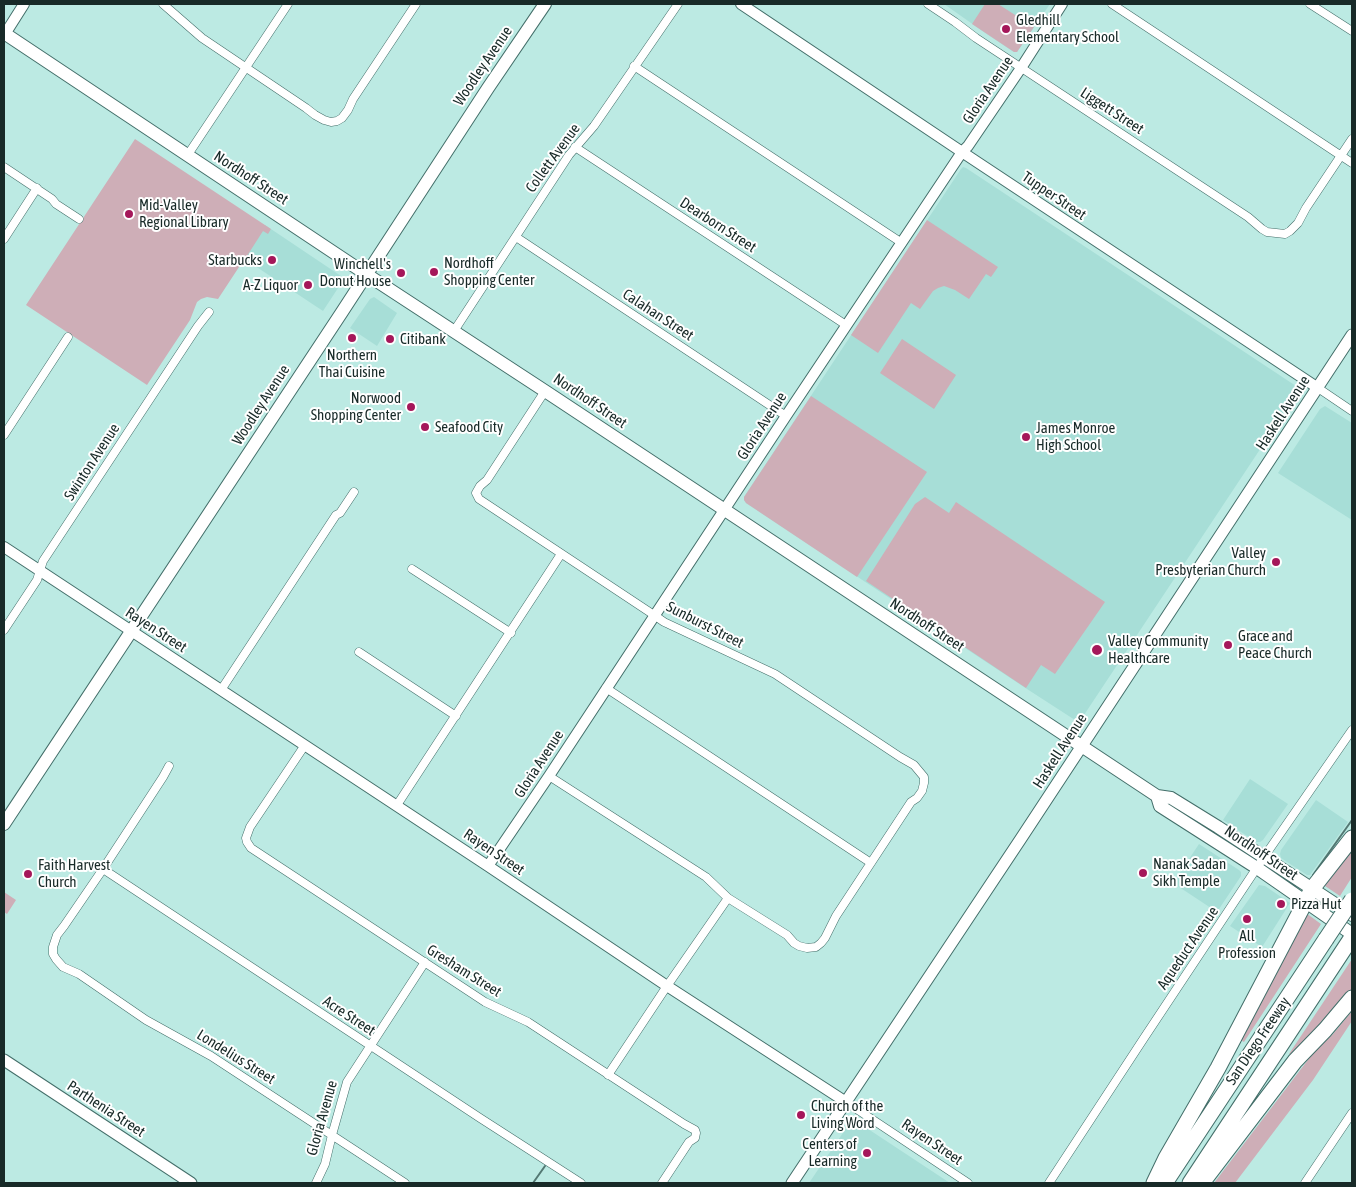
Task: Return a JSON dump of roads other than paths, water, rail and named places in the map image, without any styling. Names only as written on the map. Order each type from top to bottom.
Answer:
[{"type":"highway","points":[[1154,1183],[1166,1158],[1218,1068],[1312,889],[1352,838]]},
{"type":"highway","name":"San Diego Freeway","points":[[1165,1183],[1352,900]]},
{"type":"highway","name":"San Diego Freeway","points":[[1190,1183],[1344,950],[1352,935]]},
{"type":"highway","points":[[1202,1183],[1295,1061],[1352,998]]},
{"type":"highway","points":[[1174,1183],[1237,1087],[1235,1077]]},
{"type":"highway","points":[[1179,1183],[1242,1089],[1255,1083]]},
{"type":"main road","name":"Woodley Avenue","points":[[4,824],[477,104],[545,4]]},
{"type":"main road","name":"Nordhoff Street","points":[[4,35],[1157,796],[1171,798],[1352,915]]},
{"type":"main road","name":"Haskell Avenue","points":[[792,1183],[1352,335]]},
{"type":"main road","name":"Nordhoff Street","points":[[1157,796],[1160,806],[1257,868],[1352,935]]},
{"type":"main road","name":"Parthenia Street","points":[[4,1060],[191,1183]]},
{"type":"street","points":[[4,35],[24,4]]},
{"type":"street","points":[[163,4],[196,34],[315,115],[331,122],[342,118],[348,110],[353,99],[416,4]]},
{"type":"street","points":[[187,156],[288,4]]},
{"type":"street","name":"Collett Avenue","points":[[454,331],[575,147],[594,126],[678,4]]},
{"type":"street","name":"Tupper Street","points":[[741,4],[1352,411]]},
{"type":"street","name":"Liggett Street","points":[[928,4],[1021,68],[1248,217],[1267,232],[1284,234],[1298,223],[1341,156]]},
{"type":"street","name":"Gloria Avenue","points":[[488,866],[550,776],[846,325],[1021,68],[1062,4]]},
{"type":"street","points":[[1112,4],[1352,163]]},
{"type":"street","points":[[1310,4],[1352,32]]},
{"type":"street","points":[[634,66],[902,243]]},
{"type":"street","points":[[1341,156],[1352,139]]},
{"type":"street","name":"Dearborn Street","points":[[575,147],[846,325]]},
{"type":"street","points":[[4,166],[79,219]]},
{"type":"street","points":[[4,239],[37,188]]},
{"type":"street","name":"Calahan Street","points":[[516,237],[786,416]]},
{"type":"street","name":"Swinton Avenue","points":[[4,630],[37,580],[43,561],[209,312]]},
{"type":"street","points":[[4,436],[68,337]]},
{"type":"street","name":"Sunburst Street","points":[[545,391],[487,480],[480,486],[476,493],[477,496],[482,502],[664,622],[774,674],[900,758],[914,765],[924,777],[922,791],[911,802],[871,863]]},
{"type":"street","points":[[221,690],[336,515],[340,513],[354,492]]},
{"type":"street","name":"Rayen Street","points":[[4,547],[968,1183]]},
{"type":"street","points":[[396,805],[511,633],[561,554]]},
{"type":"street","points":[[412,569],[511,633]]},
{"type":"street","points":[[358,652],[456,716]]},
{"type":"street","points":[[550,776],[706,878],[728,898],[787,935],[799,946],[807,948],[816,947],[825,938],[836,916],[871,863],[606,688]]},
{"type":"street","name":"Aqueduct Avenue","points":[[1050,1183],[1264,857],[1336,756],[1352,730]]},
{"type":"street","name":"Gresham Street","points":[[305,745],[247,833],[247,842],[257,853],[485,1002],[528,1022],[695,1130],[695,1138],[689,1142],[662,1183]]},
{"type":"street","points":[[103,869],[169,766]]},
{"type":"street","name":"Londelius Street","points":[[103,869],[54,942],[53,954],[63,967],[79,974],[146,1020],[211,1056],[405,1183]]},
{"type":"street","name":"Acre Street","points":[[103,869],[581,1183]]},
{"type":"street","points":[[608,1075],[728,898]]},
{"type":"street","name":"Gloria Avenue","points":[[316,1183],[325,1164],[347,1082],[424,962]]},
{"type":"street","points":[[1305,1183],[1352,1113]]},
{"type":"waterway","points":[[1313,875],[1352,820]]},
{"type":"waterway","points":[[533,1183],[545,1166]]},
{"type":"place","name":"Gledhill Elementary School","points":[[1006,29]]},
{"type":"place","name":"Mid-Valley Regional Library","points":[[129,214]]},
{"type":"place","name":"Starbucks","points":[[272,260]]},
{"type":"place","name":"Nordhoff Shopping Center","points":[[434,272]]},
{"type":"place","name":"Winchell's Donut House","points":[[401,273]]},
{"type":"place","name":"A-Z Liquor","points":[[308,285]]},
{"type":"place","name":"Northern Thai Cuisine","points":[[352,338]]},
{"type":"place","name":"Citibank","points":[[390,339]]},
{"type":"place","name":"Norwood Shopping Center","points":[[411,407]]},
{"type":"place","name":"Seafood City","points":[[425,427]]},
{"type":"place","name":"James Monroe High School","points":[[1026,437]]},
{"type":"place","name":"Valley Presbyterian Church","points":[[1276,562]]},
{"type":"place","name":"Grace and Peace Church","points":[[1228,645]]},
{"type":"place","name":"Valley Community Healthcare","points":[[1097,650]]},
{"type":"place","name":"Nanak Sadan Sikh Temple","points":[[1143,873]]},
{"type":"place","name":"Faith Harvest Church","points":[[28,874]]},
{"type":"place","name":"Pizza Hut","points":[[1281,904]]},
{"type":"place","name":"All Profession","points":[[1247,919]]},
{"type":"place","name":"Church of the Living Word","points":[[801,1115]]},
{"type":"place","name":"Centers of Learning","points":[[867,1153]]}]
